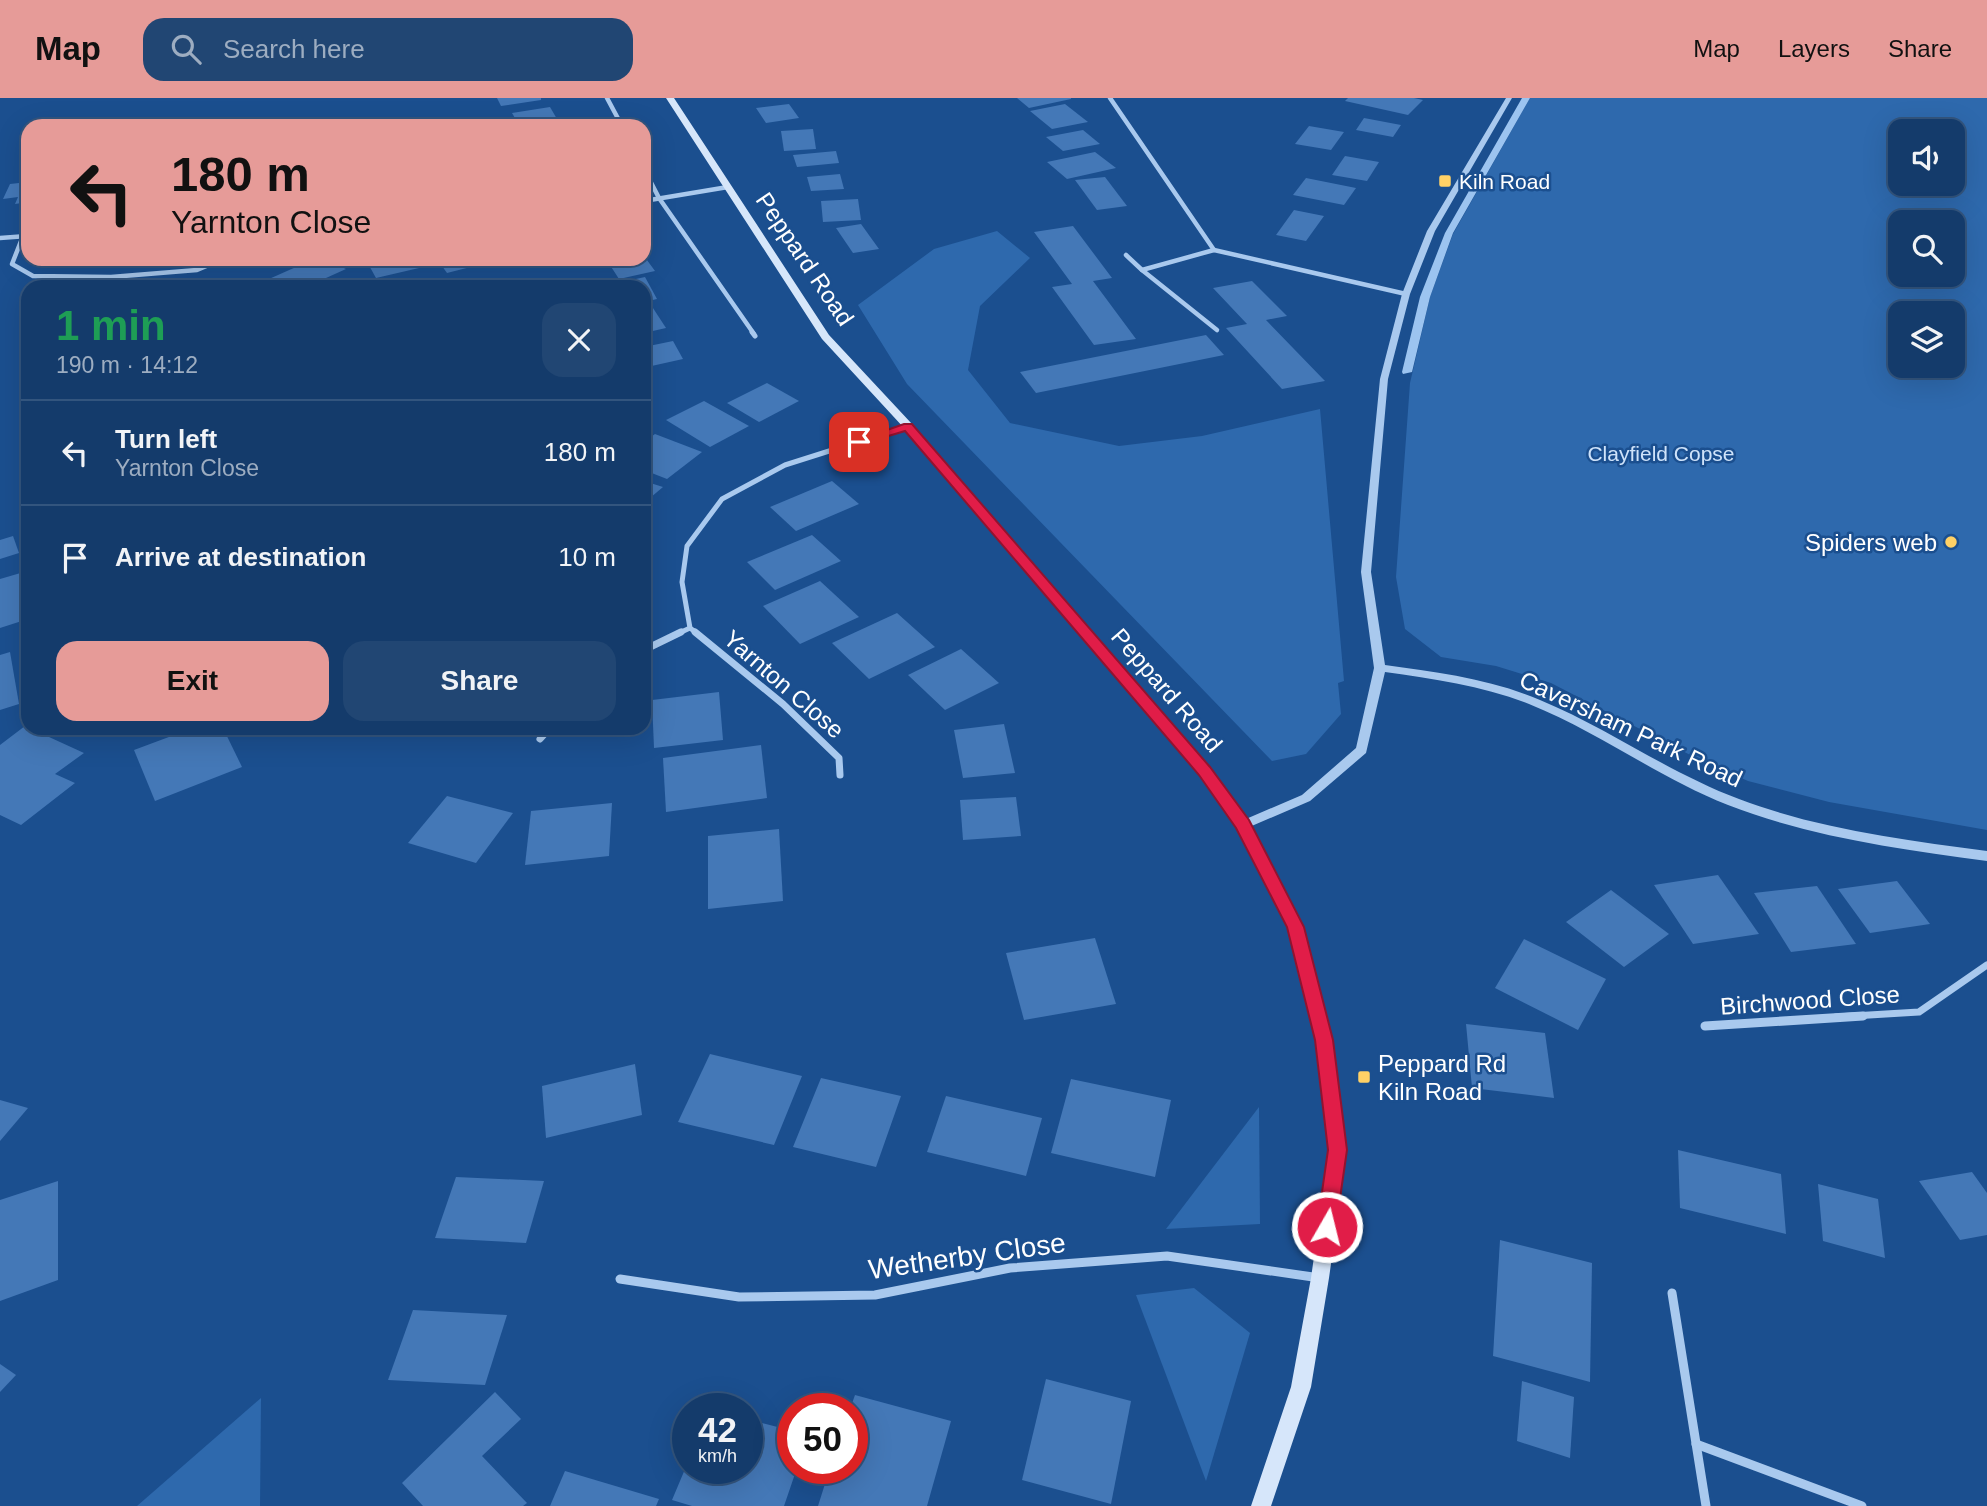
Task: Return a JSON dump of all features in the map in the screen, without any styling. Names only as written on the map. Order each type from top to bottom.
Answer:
[{"type":"main road","name":"Peppard Road","points":[[670,98],[825,337],[908,426],[1205,771],[1243,825],[1296,927],[1324,1040],[1338,1150],[1321,1278],[1301,1387],[1261,1506]]},
{"type":"street","points":[[607,98],[618,119]]},
{"type":"street","points":[[1110,98],[1214,250]]},
{"type":"street","points":[[1243,825],[1306,798],[1362,750],[1380,668],[1366,572],[1384,379],[1406,294],[1430,231],[1509,98]]},
{"type":"street","points":[[651,183],[755,336]]},
{"type":"street","points":[[651,200],[728,187]]},
{"type":"street","points":[[0,238],[21,236]]},
{"type":"street","points":[[21,246],[12,264],[33,276],[111,277],[197,270],[206,266]]},
{"type":"street","points":[[1142,270],[1214,250],[1406,294]]},
{"type":"street","points":[[1126,255],[1217,330]]},
{"type":"street","name":"Yarnton Close","points":[[841,775],[839,758],[783,704],[690,628],[682,582],[687,546],[722,499],[785,465],[908,426]]},
{"type":"street","name":"Yarnton Close","points":[[651,647],[690,628]]},
{"type":"street","name":"Caversham Park Road","points":[[1380,668],[1440,677],[1536,702],[1684,780],[1736,803],[1817,825],[1986,858]]},
{"type":"street","points":[[540,739],[544,735]]},
{"type":"street","name":"Birchwood Close","points":[[1705,1026],[1919,1012],[1987,965]]},
{"type":"street","name":"Wetherby Close","points":[[620,1279],[739,1297],[875,1295],[1010,1268],[1167,1256],[1321,1278]]},
{"type":"street","points":[[1672,1293],[1706,1506]]},
{"type":"street","points":[[1696,1444],[1862,1506]]},
{"type":"green space","name":"Clayfield Copse","points":[[1530,98],[1987,98],[1987,830],[1829,802],[1748,781],[1698,759],[1551,683],[1496,666],[1441,657],[1405,629],[1396,577],[1410,383],[1430,297],[1453,234]]},
{"type":"green space","points":[[997,231],[1030,258],[980,306],[968,370],[1010,423],[1119,446],[1202,436],[1320,409],[1344,681],[1338,683],[1341,714],[1306,754],[1272,761],[907,384],[858,305],[934,249]]},
{"type":"green space","points":[[1259,1107],[1260,1224],[1166,1229]]},
{"type":"green space","points":[[1194,1288],[1250,1333],[1206,1481],[1136,1295]]},
{"type":"green space","points":[[261,1398],[260,1506],[137,1506]]},
{"type":"building","points":[[497,98],[541,98],[541,100],[501,106]]},
{"type":"building","points":[[1017,98],[1071,98],[1071,99],[1029,108]]},
{"type":"building","points":[[1348,98],[1423,100],[1408,115],[1345,101]]},
{"type":"building","points":[[789,104],[799,118],[766,123],[756,108]]},
{"type":"building","points":[[1065,104],[1088,122],[1052,129],[1030,111]]},
{"type":"building","points":[[550,107],[557,119],[516,119],[512,113]]},
{"type":"building","points":[[1364,118],[1401,125],[1393,137],[1356,130]]},
{"type":"building","points":[[1309,126],[1344,132],[1331,150],[1295,144]]},
{"type":"building","points":[[813,129],[816,149],[784,151],[781,131]]},
{"type":"building","points":[[1083,130],[1100,144],[1063,151],[1046,137]]},
{"type":"building","points":[[836,151],[839,163],[797,167],[793,155]]},
{"type":"building","points":[[1095,152],[1116,168],[1067,179],[1047,162]]},
{"type":"building","points":[[1345,156],[1379,162],[1367,181],[1332,175]]},
{"type":"building","points":[[840,174],[844,189],[811,191],[807,177]]},
{"type":"building","points":[[1105,177],[1127,206],[1097,210],[1075,180]]},
{"type":"building","points":[[1306,178],[1356,188],[1344,205],[1293,195]]},
{"type":"building","points":[[21,183],[21,203],[15,204],[18,197],[3,199],[10,184]]},
{"type":"building","points":[[858,199],[861,220],[823,222],[821,201]]},
{"type":"building","points":[[1294,210],[1324,216],[1306,241],[1276,235]]},
{"type":"building","points":[[861,224],[879,249],[853,253],[836,228]]},
{"type":"building","points":[[1073,226],[1112,278],[1093,281],[1136,339],[1094,345],[1052,287],[1072,284],[1034,232]]},
{"type":"building","points":[[298,266],[339,266],[346,269],[322,280],[269,279]]},
{"type":"building","points":[[369,266],[428,266],[376,278]]},
{"type":"building","points":[[442,266],[474,266],[447,273]]},
{"type":"building","points":[[611,266],[651,266],[655,271],[619,279]]},
{"type":"building","points":[[1252,281],[1287,316],[1266,320],[1325,381],[1282,389],[1226,328],[1247,324],[1213,288]]},
{"type":"building","points":[[651,288],[657,299],[651,300]]},
{"type":"building","points":[[651,305],[666,328],[651,331]]},
{"type":"building","points":[[1206,335],[1224,355],[1036,393],[1020,372]]},
{"type":"building","points":[[673,341],[683,359],[651,366],[651,346]]},
{"type":"building","points":[[767,383],[799,401],[759,422],[727,403]]},
{"type":"building","points":[[704,401],[749,426],[710,447],[666,420]]},
{"type":"building","points":[[655,434],[702,452],[667,479],[651,473],[651,437]]},
{"type":"building","points":[[832,481],[859,504],[796,531],[770,507]]},
{"type":"building","points":[[651,483],[663,487],[651,497]]},
{"type":"building","points":[[812,535],[841,561],[775,590],[747,562]]},
{"type":"building","points":[[13,536],[19,553],[0,559],[0,540]]},
{"type":"building","points":[[21,573],[21,621],[0,628],[0,579]]},
{"type":"building","points":[[820,581],[859,617],[800,644],[763,606]]},
{"type":"building","points":[[897,613],[935,647],[869,679],[832,643]]},
{"type":"building","points":[[961,649],[999,683],[945,710],[908,675]]},
{"type":"building","points":[[10,652],[19,704],[0,710],[0,655]]},
{"type":"building","points":[[719,692],[723,740],[654,748],[652,700]]},
{"type":"building","points":[[1004,724],[1015,773],[963,778],[954,730]]},
{"type":"building","points":[[21,729],[21,735],[45,735],[84,753],[55,774],[75,783],[21,825],[0,815],[0,745]]},
{"type":"building","points":[[174,735],[226,735],[242,767],[155,801],[134,750]]},
{"type":"building","points":[[761,745],[767,798],[666,812],[663,758]]},
{"type":"building","points":[[447,796],[513,813],[476,863],[408,843]]},
{"type":"building","points":[[1016,797],[1021,836],[963,840],[960,800]]},
{"type":"building","points":[[612,803],[609,856],[525,865],[531,811]]},
{"type":"building","points":[[779,829],[783,901],[708,909],[708,836]]},
{"type":"building","points":[[1718,875],[1759,934],[1693,944],[1654,885]]},
{"type":"building","points":[[1897,881],[1930,924],[1870,933],[1838,889]]},
{"type":"building","points":[[1817,886],[1856,944],[1791,952],[1754,893]]},
{"type":"building","points":[[1611,890],[1669,934],[1624,967],[1566,922]]},
{"type":"building","points":[[1095,938],[1116,1004],[1024,1020],[1006,953]]},
{"type":"building","points":[[1524,939],[1606,979],[1578,1030],[1495,988]]},
{"type":"building","points":[[1466,1024],[1545,1033],[1554,1098],[1472,1088]]},
{"type":"building","points":[[710,1054],[802,1076],[774,1145],[678,1122]]},
{"type":"building","points":[[635,1064],[642,1115],[546,1138],[542,1086]]},
{"type":"building","points":[[821,1078],[901,1096],[876,1167],[793,1147]]},
{"type":"building","points":[[1071,1079],[1171,1100],[1155,1177],[1051,1153]]},
{"type":"building","points":[[946,1096],[1042,1118],[1026,1176],[927,1152]]},
{"type":"building","points":[[0,1100],[28,1108],[0,1141]]},
{"type":"building","points":[[1678,1150],[1781,1174],[1786,1234],[1680,1208]]},
{"type":"building","points":[[1972,1172],[1987,1193],[1987,1235],[1960,1240],[1919,1181]]},
{"type":"building","points":[[456,1177],[544,1181],[526,1243],[435,1238]]},
{"type":"building","points":[[58,1181],[58,1280],[0,1301],[0,1200]]},
{"type":"building","points":[[1818,1184],[1878,1199],[1885,1258],[1823,1241]]},
{"type":"building","points":[[1500,1240],[1592,1263],[1590,1382],[1493,1356]]},
{"type":"building","points":[[413,1310],[507,1315],[485,1385],[388,1380]]},
{"type":"building","points":[[0,1364],[16,1375],[0,1392]]},
{"type":"building","points":[[1046,1379],[1131,1401],[1111,1504],[1022,1480]]},
{"type":"building","points":[[1522,1381],[1574,1397],[1570,1458],[1517,1441]]},
{"type":"building","points":[[495,1392],[521,1419],[482,1456],[527,1503],[523,1506],[423,1506],[402,1483]]},
{"type":"building","points":[[868,1399],[951,1421],[927,1506],[818,1506],[825,1484],[868,1484]]},
{"type":"building","points":[[763,1423],[777,1427],[777,1484],[792,1484],[784,1506],[692,1506],[672,1500],[679,1484],[763,1484]]},
{"type":"building","points":[[565,1471],[659,1499],[656,1506],[550,1506]]},
{"type":"waterway","points":[[1407,372],[1425,297],[1449,233],[1526,98]]},
{"type":"place","name":"Kiln Road","points":[[1445,181]]},
{"type":"place","name":"Spiders web","points":[[1951,542]]},
{"type":"place","name":"Peppard Rd Kiln Road","points":[[1364,1077]]},
{"type":"route","points":[[859,442],[908,426],[1205,771],[1243,825],[1296,927],[1324,1040],[1338,1150],[1327,1227]]}]
